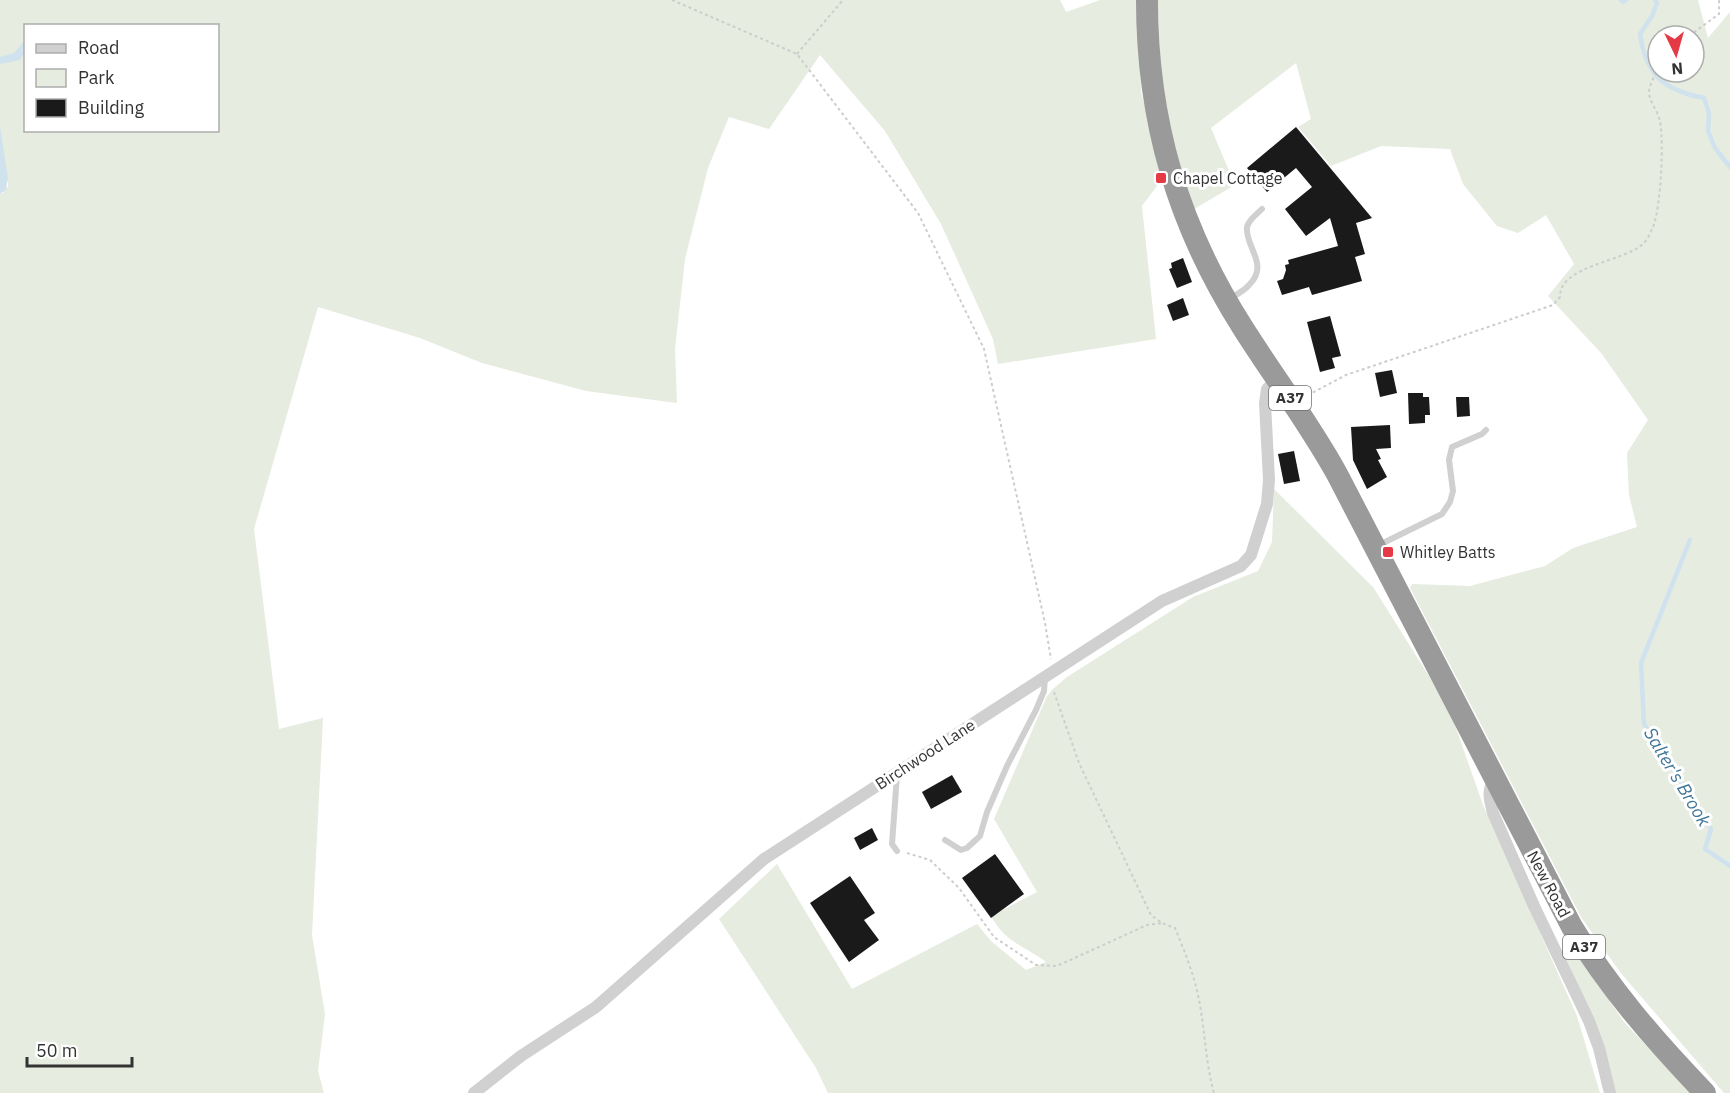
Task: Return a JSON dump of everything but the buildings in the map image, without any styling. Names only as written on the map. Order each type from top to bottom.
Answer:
[{"type":"highway","name":"A37","points":[[1147,0],[1151,81],[1156,114],[1177,196],[1197,245],[1226,301],[1329,458],[1495,779]]},
{"type":"highway","name":"New Road","points":[[1495,779],[1556,898],[1593,962],[1634,1016],[1705,1093]]},
{"type":"street","name":"Birchwood Lane","points":[[474,1093],[521,1056],[596,1007],[764,859],[1162,601],[1241,566],[1251,555],[1267,504],[1269,480],[1265,404],[1268,389],[1277,380]]},
{"type":"street","points":[[1495,779],[1489,786],[1489,800],[1493,813],[1589,1021],[1599,1048],[1610,1093]]},
{"type":"lane","points":[[1226,301],[1254,279],[1257,269],[1256,255],[1247,227],[1250,220],[1262,209]]},
{"type":"lane","points":[[1375,546],[1442,514],[1450,502],[1453,491],[1449,460],[1452,447],[1486,430]]},
{"type":"lane","points":[[945,840],[961,850],[967,848],[980,836],[1006,766],[1036,710],[1049,674]]},
{"type":"lane","points":[[897,773],[892,844],[897,850]]},
{"type":"path","points":[[672,0],[797,54],[918,213],[984,349],[1045,623],[1049,674],[1053,688],[1079,763],[1151,915],[1175,928],[1198,995],[1214,1093]]},
{"type":"path","points":[[797,54],[843,0]]},
{"type":"path","points":[[1705,24],[1719,14],[1719,0]]},
{"type":"path","points":[[1290,398],[1300,393],[1312,393],[1346,375],[1553,305],[1560,297],[1559,289],[1565,281],[1584,269],[1628,254],[1645,243],[1654,225],[1661,170],[1660,121],[1650,99],[1649,90],[1652,84]]},
{"type":"path","points":[[897,850],[930,860],[959,888],[994,937],[1036,965],[1057,966],[1147,925],[1162,923]]},
{"type":"green space","points":[[0,0],[1060,0],[1066,12],[1100,0],[1139,0],[1141,92],[1165,175],[1142,206],[1156,339],[998,364],[993,339],[941,224],[885,131],[820,55],[769,129],[729,117],[708,168],[685,259],[675,349],[677,403],[586,391],[482,363],[420,338],[318,307],[254,529],[279,729],[323,718],[312,935],[325,1014],[318,1071],[324,1093],[0,1093],[0,194],[8,186],[8,181],[0,183]]},
{"type":"green space","points":[[1158,0],[1698,0],[1704,24],[1646,24],[1646,84],[1706,84],[1706,30],[1708,38],[1730,12],[1730,1093],[1724,1093],[1620,972],[1581,917],[1410,588],[1412,584],[1470,586],[1545,566],[1573,548],[1637,527],[1629,495],[1627,453],[1648,420],[1602,354],[1548,296],[1574,264],[1546,215],[1518,233],[1497,226],[1463,184],[1450,149],[1381,146],[1331,166],[1298,127],[1311,119],[1296,63],[1211,128],[1235,185],[1194,209],[1172,136],[1161,69]]},
{"type":"green space","points":[[1274,489],[1373,587],[1449,708],[1483,805],[1577,1016],[1600,1093],[828,1093],[816,1068],[719,919],[777,864],[852,989],[977,924],[991,941],[1026,970],[1046,962],[1009,938],[996,925],[991,916],[1037,892],[994,819],[1047,696],[1067,677],[1193,597],[1258,571],[1272,542]]},
{"type":"green space","points":[[1568,939],[1624,1022],[1691,1093],[1616,1093],[1601,1038],[1564,954]]},
{"type":"water","points":[[24,41],[24,54],[20,60],[0,64],[0,57],[14,53]]},
{"type":"water","points":[[0,127],[8,178],[6,190],[0,194]]},
{"type":"waterway","name":"Salter's Brook","points":[[1621,0],[1623,2],[1626,0]]},
{"type":"waterway","name":"Salter's Brook","points":[[1655,0],[1657,3],[1652,16],[1640,34],[1647,61],[1652,71],[1668,85],[1678,91],[1704,98],[1709,113],[1708,131],[1715,148],[1730,167]]},
{"type":"waterway","name":"Salter's Brook","points":[[1690,540],[1641,663],[1644,724],[1711,829],[1705,849],[1730,866]]},
{"type":"place","name":"Chapel Cottage","points":[[1161,178]]},
{"type":"place","name":"Whitley Batts","points":[[1388,552]]}]
